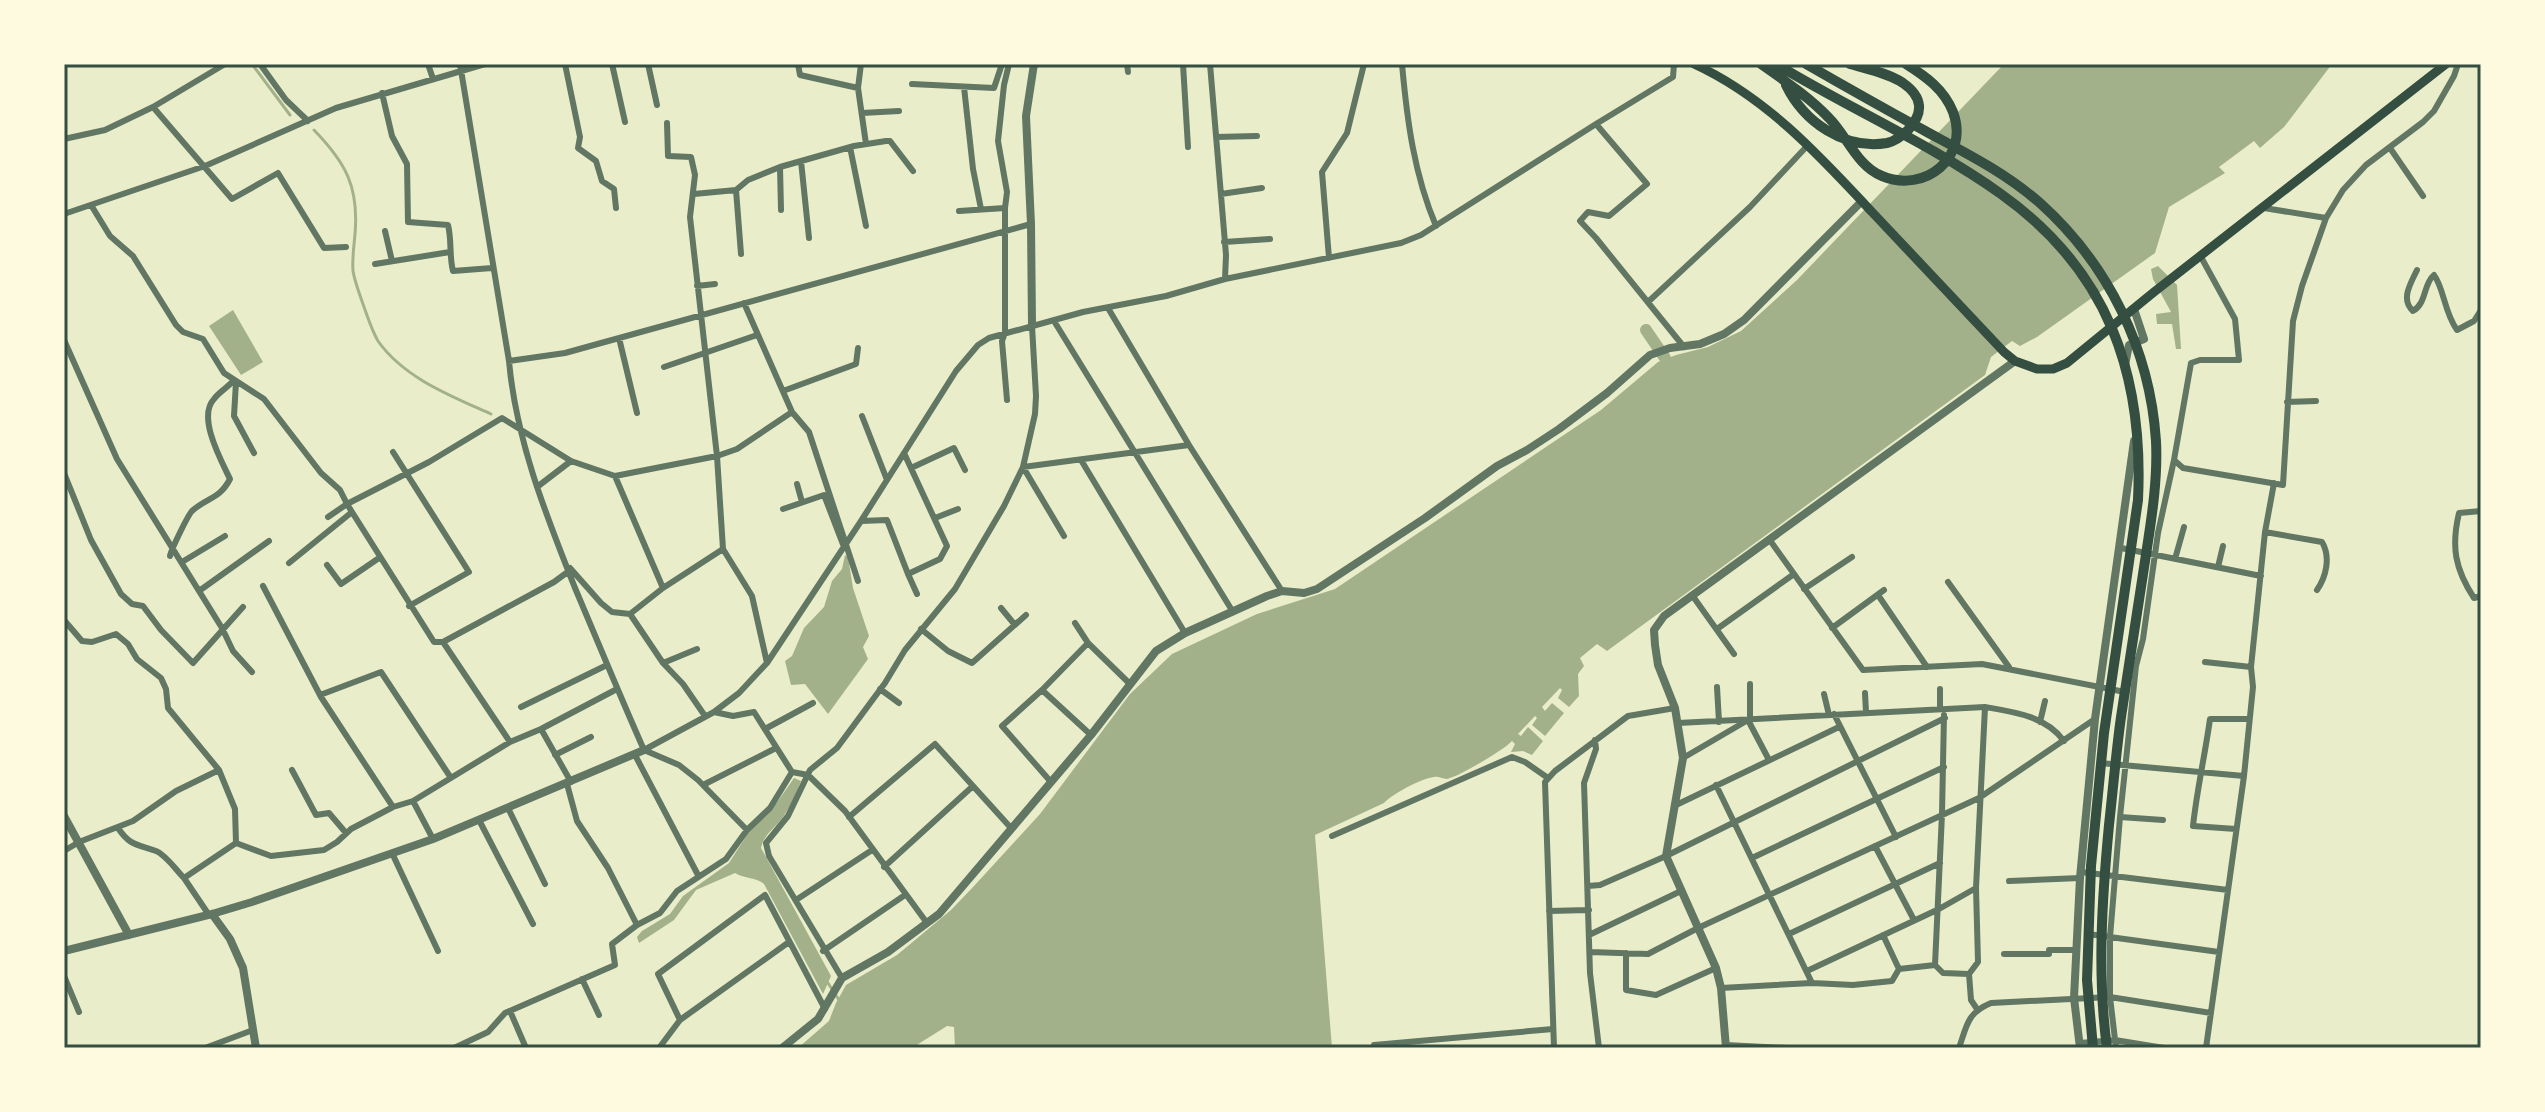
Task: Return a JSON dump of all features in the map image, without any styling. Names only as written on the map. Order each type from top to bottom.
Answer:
[{"type":"main road","points":[[1694,64],[1747,93],[1808,145],[2004,352],[2015,361],[2037,369],[2053,369],[2083,352],[2176,274],[2446,64]]},
{"type":"main road","points":[[1761,64],[1810,99],[1829,117],[1866,165],[1883,177],[1896,181],[1918,180],[1940,168],[1950,158],[1957,131],[1952,110],[1941,91],[1906,64]]},
{"type":"main road","points":[[1777,64],[1799,107],[1831,134],[1857,141],[1888,143],[1901,137],[1920,113],[1918,101],[1909,88],[1897,80],[1850,64]]},
{"type":"main road","points":[[1777,64],[1974,176],[2020,208],[2051,237],[2087,283],[2111,325],[2128,372],[2138,430],[2138,500],[2104,733],[2091,866],[2086,969],[2093,1048]]},
{"type":"main road","points":[[1806,64],[1975,158],[2039,203],[2069,232],[2097,267],[2130,327],[2139,354],[2154,422],[2156,463],[2149,531],[2120,721],[2105,866],[2101,981],[2113,1045]]},
{"type":"street","points":[[64,139],[105,130],[153,107],[225,64]]},
{"type":"street","points":[[260,64],[286,100],[308,121]]},
{"type":"street","points":[[428,64],[433,79]]},
{"type":"street","points":[[64,214],[205,166],[336,108],[433,79],[461,67],[485,64]]},
{"type":"street","points":[[565,64],[580,137],[578,148],[596,161],[602,181],[614,189],[616,208]]},
{"type":"street","points":[[612,64],[625,122]]},
{"type":"street","points":[[648,64],[657,105]]},
{"type":"street","points":[[798,64],[800,75],[858,88]]},
{"type":"street","points":[[861,64],[858,88],[866,144]]},
{"type":"street","points":[[912,84],[994,88],[1002,64]]},
{"type":"street","points":[[1007,400],[1002,341],[1005,333],[1007,192],[998,141],[1009,64]]},
{"type":"street","points":[[841,980],[765,845],[788,816],[810,770],[837,748],[921,629],[955,589],[1023,467],[1036,396],[1026,116],[1034,64]]},
{"type":"street","points":[[1183,64],[1188,147]]},
{"type":"street","points":[[1210,64],[1225,279]]},
{"type":"street","points":[[1329,258],[1322,172],[1347,133],[1364,64]]},
{"type":"street","points":[[1402,64],[1416,169],[1436,226]]},
{"type":"street","points":[[64,951],[211,914],[433,839],[640,753],[714,712],[739,693],[767,663],[969,354],[989,338],[1225,279],[1401,243],[1421,235],[1673,77],[1674,64]]},
{"type":"street","points":[[2174,460],[2183,468],[2283,485],[2293,321],[2326,218],[2343,190],[2366,165],[2434,111],[2458,64]]},
{"type":"street","points":[[461,67],[520,430],[537,487],[640,753],[698,875]]},
{"type":"street","points":[[964,87],[973,169],[981,209]]},
{"type":"street","points":[[382,93],[392,136],[407,164],[408,222],[448,225],[453,271],[492,268]]},
{"type":"street","points":[[153,107],[232,199],[278,173],[324,248],[346,247]]},
{"type":"street","points":[[862,113],[899,111]]},
{"type":"street","points":[[667,123],[668,156],[691,157],[695,175],[690,217],[717,456],[723,549],[752,596],[767,663]]},
{"type":"street","points":[[1596,124],[1647,184],[1609,216],[1588,212],[1580,221],[1684,347]]},
{"type":"street","points":[[1216,137],[1257,136]]},
{"type":"street","points":[[694,194],[736,190],[748,180],[780,167],[850,147],[890,141],[913,171]]},
{"type":"street","points":[[1648,302],[1750,207],[1808,145]]},
{"type":"street","points":[[850,147],[866,226]]},
{"type":"street","points":[[2390,148],[2423,196]]},
{"type":"street","points":[[801,161],[809,238]]},
{"type":"street","points":[[780,167],[781,210]]},
{"type":"street","points":[[1221,194],[1262,188]]},
{"type":"street","points":[[736,190],[741,254]]},
{"type":"street","points":[[782,1048],[812,1025],[841,980],[888,952],[939,914],[1091,735],[1156,651],[1185,633],[1282,591],[1304,593],[1317,589],[1497,466],[1559,429],[1650,355],[1670,348],[1700,344],[1724,334],[1761,305],[1864,204]]},
{"type":"street","points":[[91,205],[110,236],[133,256],[176,325],[183,332],[203,339],[222,370],[264,399],[321,473],[340,490],[379,558],[434,642],[443,642],[569,571]]},
{"type":"street","points":[[959,211],[1005,208]]},
{"type":"street","points":[[2264,208],[2326,218]]},
{"type":"street","points":[[509,361],[565,353],[1031,224]]},
{"type":"street","points":[[385,231],[392,261]]},
{"type":"street","points":[[1224,242],[1270,239]]},
{"type":"street","points":[[375,264],[450,252]]},
{"type":"street","points":[[2113,1045],[2110,937],[2114,875],[2132,694],[2155,555],[2191,363],[2200,360],[2239,360],[2235,319],[2201,257]]},
{"type":"street","points":[[2417,270],[2407,292],[2407,302],[2413,311],[2422,303],[2429,279],[2434,275],[2446,312],[2457,330],[2474,321],[2481,310]]},
{"type":"street","points":[[697,286],[715,284]]},
{"type":"street","points":[[744,303],[792,412],[809,432],[858,581]]},
{"type":"street","points":[[1108,308],[1189,445],[1282,591]]},
{"type":"street","points":[[2134,309],[2144,339],[2129,345],[2123,376],[2136,430],[2095,719],[2080,875],[2074,998],[2080,1046],[2164,1048]]},
{"type":"street","points":[[1054,321],[1233,612]]},
{"type":"street","points":[[664,367],[757,335]]},
{"type":"street","points":[[619,338],[637,413]]},
{"type":"street","points":[[64,340],[117,459],[222,628],[233,651],[252,672]]},
{"type":"street","points":[[783,391],[856,364],[858,348]]},
{"type":"street","points":[[1787,1048],[1726,1046],[1721,988],[1716,968],[1666,856],[1683,758],[1675,708],[1658,665],[1654,630],[1664,616],[1692,595],[2015,361]]},
{"type":"street","points":[[235,381],[234,416],[254,453]]},
{"type":"street","points":[[170,556],[172,546],[181,535],[191,512],[224,491],[230,479],[213,442],[208,414],[211,401],[235,381]]},
{"type":"street","points":[[2287,402],[2316,401]]},
{"type":"street","points":[[328,517],[502,418],[571,461],[615,476],[717,456],[737,449],[792,412]]},
{"type":"street","points":[[862,416],[887,480]]},
{"type":"street","points":[[1023,467],[1189,445]]},
{"type":"street","points":[[911,468],[954,448],[965,470]]},
{"type":"street","points":[[393,452],[469,572],[409,606]]},
{"type":"street","points":[[904,453],[947,546],[940,559],[908,574]]},
{"type":"street","points":[[1081,460],[1185,633]]},
{"type":"street","points":[[537,487],[571,461]]},
{"type":"street","points":[[1023,467],[1064,536]]},
{"type":"street","points":[[64,473],[91,540],[121,594],[132,604],[143,606],[193,663],[243,607]]},
{"type":"street","points":[[615,476],[663,588]]},
{"type":"street","points":[[2243,488],[2245,478]]},
{"type":"street","points":[[2206,1048],[2244,776],[2253,687],[2251,667],[2265,532],[2274,483]]},
{"type":"street","points":[[797,484],[802,502]]},
{"type":"street","points":[[783,509],[824,495],[845,545]]},
{"type":"street","points":[[935,518],[958,509]]},
{"type":"street","points":[[2481,511],[2459,513],[2454,535],[2461,578],[2474,598],[2481,596]]},
{"type":"street","points":[[289,563],[352,512]]},
{"type":"street","points":[[861,521],[887,520],[917,594]]},
{"type":"street","points":[[2175,559],[2184,527]]},
{"type":"street","points":[[2265,532],[2322,542],[2327,550],[2325,579],[2317,590]]},
{"type":"street","points":[[182,562],[225,536]]},
{"type":"street","points":[[1769,539],[1863,670],[1982,664],[2132,694]]},
{"type":"street","points":[[199,591],[269,541]]},
{"type":"street","points":[[2218,567],[2223,546]]},
{"type":"street","points":[[2121,548],[2261,576]]},
{"type":"street","points":[[565,562],[612,612],[630,614],[663,588],[723,549]]},
{"type":"street","points":[[1804,589],[1852,557]]},
{"type":"street","points":[[327,565],[341,584],[379,558]]},
{"type":"street","points":[[1717,629],[1794,574]]},
{"type":"street","points":[[1948,582],[2009,668]]},
{"type":"street","points":[[263,586],[320,695],[393,807]]},
{"type":"street","points":[[1832,628],[1881,592],[1927,667]]},
{"type":"street","points":[[1692,595],[1734,654]]},
{"type":"street","points":[[1001,608],[1015,625]]},
{"type":"street","points":[[630,614],[663,663],[683,684],[705,716]]},
{"type":"street","points":[[921,629],[948,651],[972,663],[1026,615]]},
{"type":"street","points":[[64,620],[82,641],[92,642],[116,634],[128,644],[137,659],[161,678],[168,708],[219,770],[235,809],[236,843]]},
{"type":"street","points":[[1075,623],[1088,643],[1130,684]]},
{"type":"street","points":[[443,642],[510,742]]},
{"type":"street","points":[[1051,782],[1002,726],[1088,643]]},
{"type":"street","points":[[663,663],[697,649]]},
{"type":"street","points":[[2205,662],[2251,667]]},
{"type":"street","points":[[521,707],[607,665]]},
{"type":"street","points":[[320,695],[381,672],[451,778]]},
{"type":"street","points":[[1750,684],[1749,720],[1769,760]]},
{"type":"street","points":[[1717,687],[1719,722]]},
{"type":"street","points":[[236,843],[271,856],[324,850],[346,833],[393,807],[413,801],[510,742],[617,689]]},
{"type":"street","points":[[880,689],[899,703]]},
{"type":"street","points":[[1940,689],[1945,718],[1935,965],[1943,973],[1969,974]]},
{"type":"street","points":[[1042,690],[1091,735]]},
{"type":"street","points":[[1865,693],[1866,712]]},
{"type":"street","points":[[1824,694],[1831,714],[1896,837]]},
{"type":"street","points":[[2040,722],[2045,701]]},
{"type":"street","points":[[765,729],[813,703]]},
{"type":"street","points":[[1678,723],[1985,707],[2025,714],[2057,731],[2064,741]]},
{"type":"street","points":[[1977,1009],[1971,1000],[1969,974],[1978,962],[1976,888],[1985,707]]},
{"type":"street","points":[[1554,1048],[1545,782],[1628,716],[1675,708]]},
{"type":"street","points":[[714,712],[733,716],[754,712],[792,772],[808,775],[828,793],[927,923]]},
{"type":"street","points":[[1588,886],[1600,885],[1666,856],[1945,718]]},
{"type":"street","points":[[1590,952],[1648,954],[1979,798],[2095,719]]},
{"type":"street","points":[[2236,829],[2193,826],[2197,782],[2210,719],[2249,719]]},
{"type":"street","points":[[1683,758],[1749,720]]},
{"type":"street","points":[[1674,806],[1839,727]]},
{"type":"street","points":[[541,729],[569,783],[577,821],[608,868],[637,925]]},
{"type":"street","points":[[555,755],[591,737]]},
{"type":"street","points":[[1595,740],[1596,749],[1584,783],[1590,973],[1599,1048]]},
{"type":"street","points":[[849,817],[935,744],[1011,828]]},
{"type":"street","points":[[703,785],[776,748]]},
{"type":"street","points":[[640,753],[679,765],[747,830]]},
{"type":"street","points":[[1332,836],[1512,757],[1548,778]]},
{"type":"street","points":[[2091,763],[2244,776]]},
{"type":"street","points":[[1752,858],[1944,767]]},
{"type":"street","points":[[64,851],[133,821],[176,791],[219,770]]},
{"type":"street","points":[[292,770],[316,815],[329,813],[346,833]]},
{"type":"street","points":[[454,1048],[488,1032],[505,1013],[615,965],[612,944],[660,913],[677,891],[698,875],[726,859],[747,830],[770,808],[792,772]]},
{"type":"street","points":[[1716,785],[1812,983]]},
{"type":"street","points":[[884,867],[973,786]]},
{"type":"street","points":[[413,801],[433,839]]},
{"type":"street","points":[[508,808],[545,884]]},
{"type":"street","points":[[64,816],[129,935]]},
{"type":"street","points":[[2120,817],[2163,820]]},
{"type":"street","points":[[479,820],[533,924]]},
{"type":"street","points":[[118,828],[135,845],[158,851],[184,878],[230,939],[243,968],[256,1048]]},
{"type":"street","points":[[184,878],[236,843]]},
{"type":"street","points":[[1875,846],[1914,920]]},
{"type":"street","points":[[796,900],[872,850]]},
{"type":"street","points":[[392,853],[438,951]]},
{"type":"street","points":[[1789,934],[1940,863]]},
{"type":"street","points":[[2009,881],[2114,875],[2228,890]]},
{"type":"street","points":[[1807,971],[1939,909],[1976,888]]},
{"type":"street","points":[[1589,935],[1681,891]]},
{"type":"street","points":[[680,1020],[658,974],[765,895],[826,1006]]},
{"type":"street","points":[[823,951],[905,895]]},
{"type":"street","points":[[1549,911],[1589,910]]},
{"type":"street","points":[[2077,934],[2219,952]]},
{"type":"street","points":[[1883,935],[1899,969]]},
{"type":"street","points":[[659,1048],[680,1020],[789,942]]},
{"type":"street","points":[[2004,954],[2049,954],[2049,950],[2077,950]]},
{"type":"street","points":[[1626,953],[1626,990],[1656,995],[1716,968]]},
{"type":"street","points":[[1899,969],[1935,965]]},
{"type":"street","points":[[1721,988],[1812,983],[1853,985],[1892,981],[1899,969]]},
{"type":"street","points":[[64,976],[79,1012]]},
{"type":"street","points":[[582,979],[599,1015]]},
{"type":"street","points":[[1959,1048],[1968,1022],[1977,1009],[1991,1003],[2110,997],[2211,1013]]},
{"type":"street","points":[[510,1011],[526,1048]]},
{"type":"street","points":[[1374,1048],[1374,1045],[1553,1029]]},
{"type":"street","points":[[205,1048],[253,1030]]},
{"type":"shaded area","points":[[2004,64],[2332,64],[2284,127],[2260,148],[2254,141],[2219,167],[2225,173],[2169,207],[2155,253],[2037,337],[2020,346],[2012,341],[1991,357],[1985,375],[1607,651],[1597,644],[1580,658],[1584,666],[1578,674],[1579,696],[1569,707],[1558,698],[1560,688],[1542,707],[1545,711],[1552,703],[1564,713],[1545,736],[1532,725],[1537,718],[1535,716],[1518,734],[1521,736],[1528,727],[1543,741],[1532,755],[1523,751],[1511,752],[1515,744],[1512,741],[1461,773],[1447,779],[1436,777],[1422,780],[1384,803],[1315,835],[1332,1048],[955,1048],[954,1027],[947,1026],[912,1048],[798,1048],[829,1021],[846,985],[897,955],[951,910],[974,886],[1040,814],[1130,694],[1172,654],[1257,614],[1335,589],[1601,410],[1658,362],[1708,347],[1741,331],[1797,280]]},
{"type":"shaded area","points":[[2158,266],[2177,285],[2181,349],[2176,349],[2172,324],[2157,324],[2156,314],[2171,312],[2153,279],[2151,269]]},
{"type":"shaded area","points":[[233,310],[263,362],[241,375],[209,326]]},
{"type":"shaded area","points":[[845,555],[869,636],[863,647],[868,659],[828,714],[805,684],[791,685],[785,661],[792,656],[804,628],[824,607],[832,581],[842,569]]},
{"type":"shaded area","points":[[794,778],[801,781],[793,799],[761,848],[831,976],[823,994],[764,884],[735,873],[696,890],[674,920],[639,943],[637,937],[642,931],[670,914],[683,896],[729,863],[750,830],[778,801]]},
{"type":"waterway","points":[[252,64],[290,115]]},
{"type":"waterway","points":[[314,130],[342,165],[352,189],[356,217],[353,271],[378,341],[415,376],[491,414]]},
{"type":"waterway","points":[[1646,330],[1665,358]]},
{"type":"waterway","points":[[826,980],[839,1000]]}]
